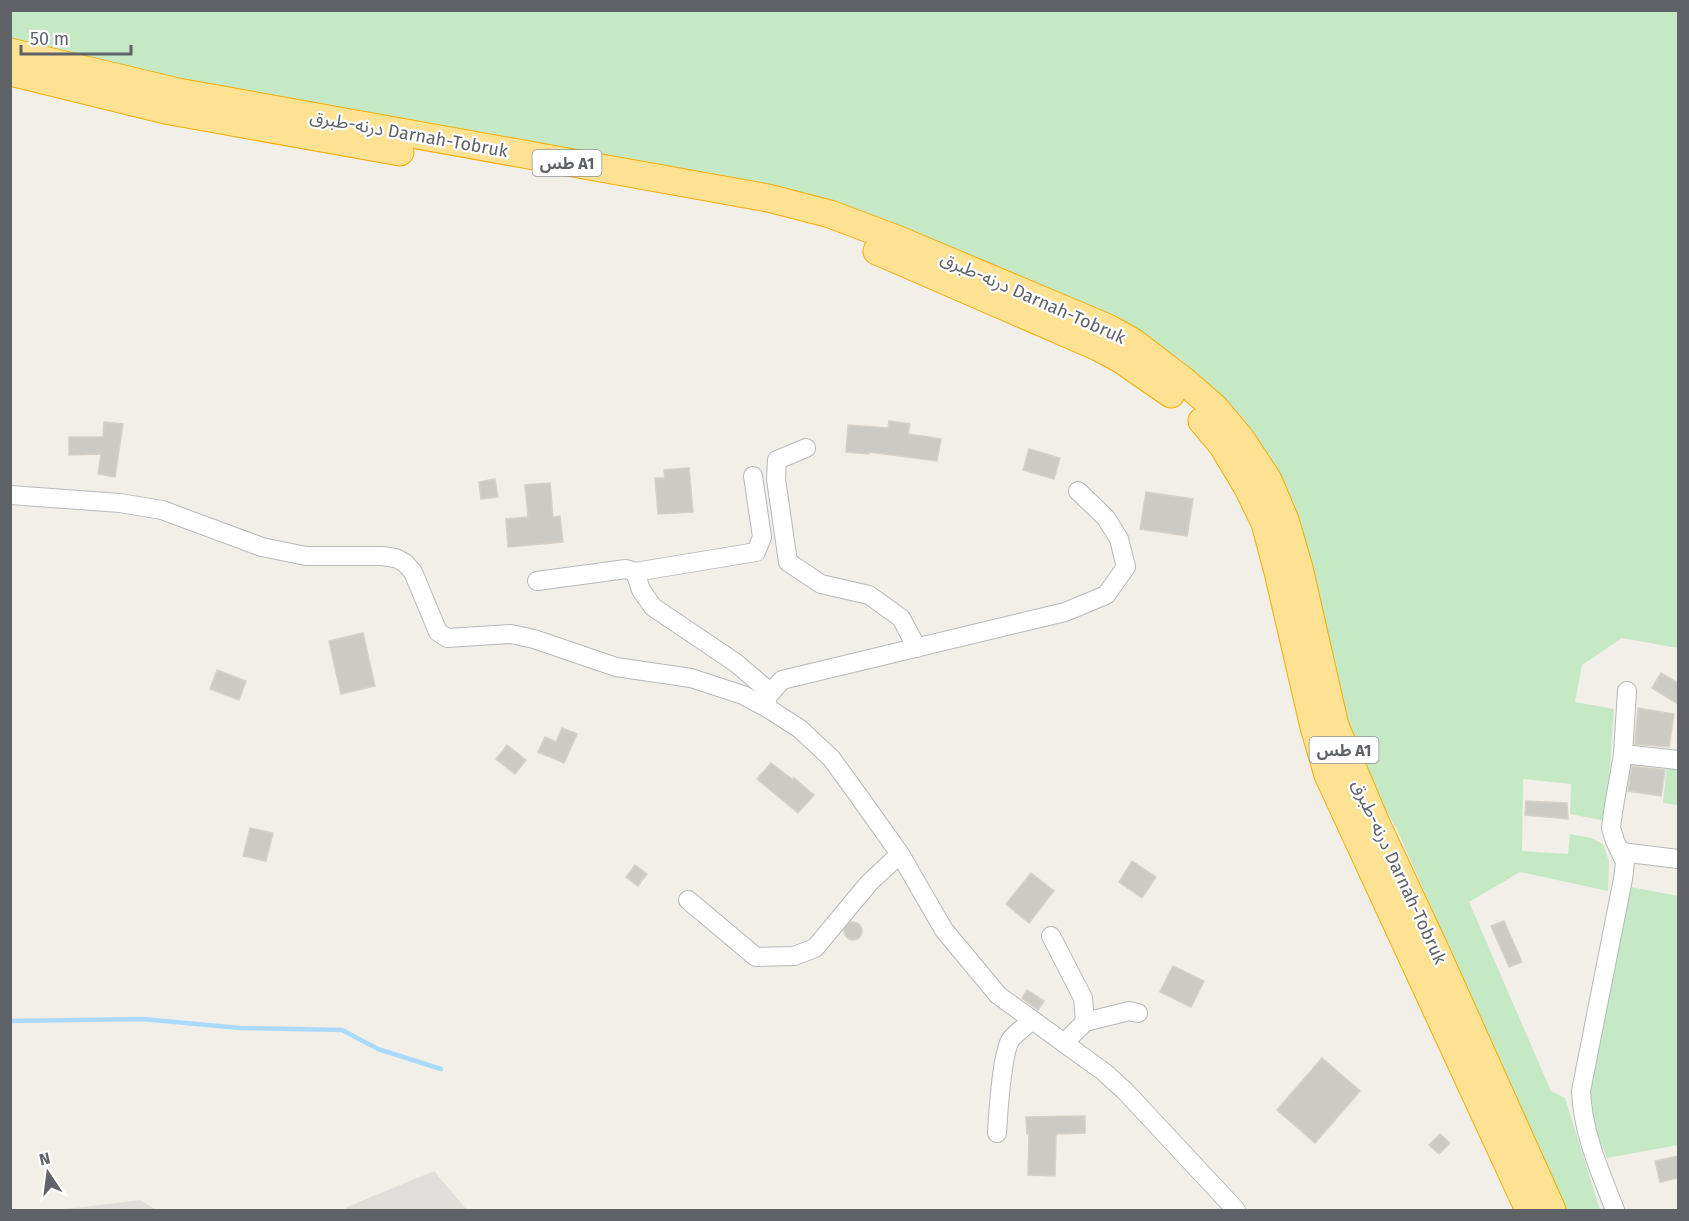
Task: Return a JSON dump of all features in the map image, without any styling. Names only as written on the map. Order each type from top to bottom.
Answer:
[{"type":"highway","name":"درنه-طبرق Darnah-Tobruk","points":[[10,52],[178,92],[768,198],[830,214],[899,240],[1097,323],[1133,342],[1215,408],[1241,439],[1268,480],[1285,520],[1299,568],[1335,726],[1375,821],[1552,1210]]},
{"type":"highway","name":"درنه-طبرق Darnah-Tobruk","points":[[10,72],[165,110],[764,217],[824,232],[892,257],[1098,347],[1122,360],[1168,392],[1200,418],[1223,446],[1248,488],[1265,523],[1328,776],[1529,1210]]},
{"type":"street","points":[[806,448],[777,460],[776,479],[788,562],[821,584],[869,595],[901,618],[916,648]]},
{"type":"street","points":[[537,581],[626,569],[635,572],[756,552],[762,537],[753,476]]},
{"type":"street","points":[[767,703],[782,680],[1065,612],[1106,595],[1126,567],[1119,539],[1106,518],[1078,491]]},
{"type":"street","points":[[10,495],[120,504],[162,510],[262,547],[306,556],[396,558],[405,563],[413,572],[438,632],[447,638],[511,634],[534,639],[616,667],[691,678],[767,703],[831,758],[900,854],[944,930],[998,995],[1104,1072],[1125,1091],[1236,1210]]},
{"type":"street","points":[[635,572],[641,590],[653,607],[736,663],[764,687],[767,703]]},
{"type":"street","points":[[1616,1210],[1583,1122],[1581,1091],[1625,862],[1611,828],[1623,754],[1627,691]]},
{"type":"street","points":[[1623,754],[1678,760]]},
{"type":"street","points":[[1621,852],[1678,859]]},
{"type":"street","points":[[688,900],[756,957],[794,956],[815,948],[869,883],[900,854]]},
{"type":"street","points":[[1051,936],[1083,998],[1085,1022]]},
{"type":"street","points":[[1064,1043],[1085,1022],[1130,1011],[1138,1013]]},
{"type":"street","points":[[998,1133],[999,1101],[1010,1041],[1032,1020]]},
{"type":"shaded area","points":[[434,1171],[467,1210],[344,1210],[347,1207]]},
{"type":"shaded area","points":[[140,1200],[156,1210],[59,1210]]},
{"type":"green space","points":[[11,10],[1678,11],[1678,648],[1622,638],[1582,665],[1575,702],[1614,709],[1606,821],[1570,814],[1571,784],[1523,779],[1522,851],[1568,854],[1570,834],[1591,838],[1603,844],[1609,861],[1608,891],[1520,872],[1469,902],[1551,1091],[1565,1098],[1600,1210],[1563,1210],[1396,827],[1357,762],[1267,458],[1226,400],[1179,358],[1130,329],[892,233],[11,47]]},
{"type":"green space","points":[[1667,765],[1678,765],[1678,805],[1663,803]]},
{"type":"green space","points":[[1626,886],[1678,896],[1678,1145],[1607,1158],[1593,1125],[1587,1099]]},
{"type":"building","points":[[889,421],[910,424],[908,434],[941,439],[937,461],[869,452],[869,454],[846,452],[848,425],[888,428]]},
{"type":"building","points":[[104,422],[123,424],[115,477],[98,474],[101,454],[69,455],[69,437],[103,437]]},
{"type":"building","points":[[1029,449],[1060,458],[1054,479],[1023,470]]},
{"type":"building","points":[[689,468],[693,512],[658,514],[655,478],[665,478],[664,470]]},
{"type":"building","points":[[495,479],[498,497],[481,499],[479,482]]},
{"type":"building","points":[[550,483],[553,517],[560,516],[563,542],[508,547],[506,519],[528,517],[525,485]]},
{"type":"building","points":[[1146,492],[1193,499],[1187,536],[1140,529]]},
{"type":"building","points":[[363,633],[375,686],[341,694],[329,641]]},
{"type":"building","points":[[217,670],[246,681],[239,700],[210,689]]},
{"type":"building","points":[[1661,673],[1678,683],[1678,704],[1652,688]]},
{"type":"building","points":[[1638,708],[1674,714],[1669,747],[1635,744]]},
{"type":"building","points":[[562,728],[577,734],[564,763],[538,752],[545,737],[556,742]]},
{"type":"building","points":[[507,745],[526,760],[515,774],[496,759]]},
{"type":"building","points":[[771,763],[814,795],[798,813],[757,779]]},
{"type":"building","points":[[1632,766],[1665,770],[1661,796],[1628,791]]},
{"type":"building","points":[[1526,801],[1567,803],[1568,819],[1525,815]]},
{"type":"building","points":[[250,828],[273,833],[266,861],[243,856]]},
{"type":"building","points":[[1132,861],[1156,877],[1142,898],[1119,882]]},
{"type":"building","points":[[635,865],[647,874],[638,886],[626,877]]},
{"type":"building","points":[[1031,873],[1054,891],[1029,923],[1006,904]]},
{"type":"building","points":[[1504,921],[1522,962],[1509,967],[1491,926]]},
{"type":"building","points":[[853,922],[859,925],[862,931],[859,937],[853,940],[847,937],[844,931],[847,925]]},
{"type":"building","points":[[1173,966],[1204,981],[1191,1007],[1160,992]]},
{"type":"building","points":[[1027,990],[1044,1001],[1038,1010],[1022,998]]},
{"type":"building","points":[[1322,1058],[1360,1091],[1315,1143],[1277,1110]]},
{"type":"building","points":[[1085,1116],[1085,1133],[1056,1134],[1055,1176],[1028,1175],[1029,1134],[1027,1134],[1026,1117]]},
{"type":"building","points":[[1440,1134],[1450,1143],[1439,1154],[1429,1145]]},
{"type":"building","points":[[1678,1156],[1678,1178],[1660,1182],[1655,1161]]},
{"type":"waterway","points":[[10,1021],[142,1019],[240,1028],[342,1030],[378,1049],[441,1069]]}]
